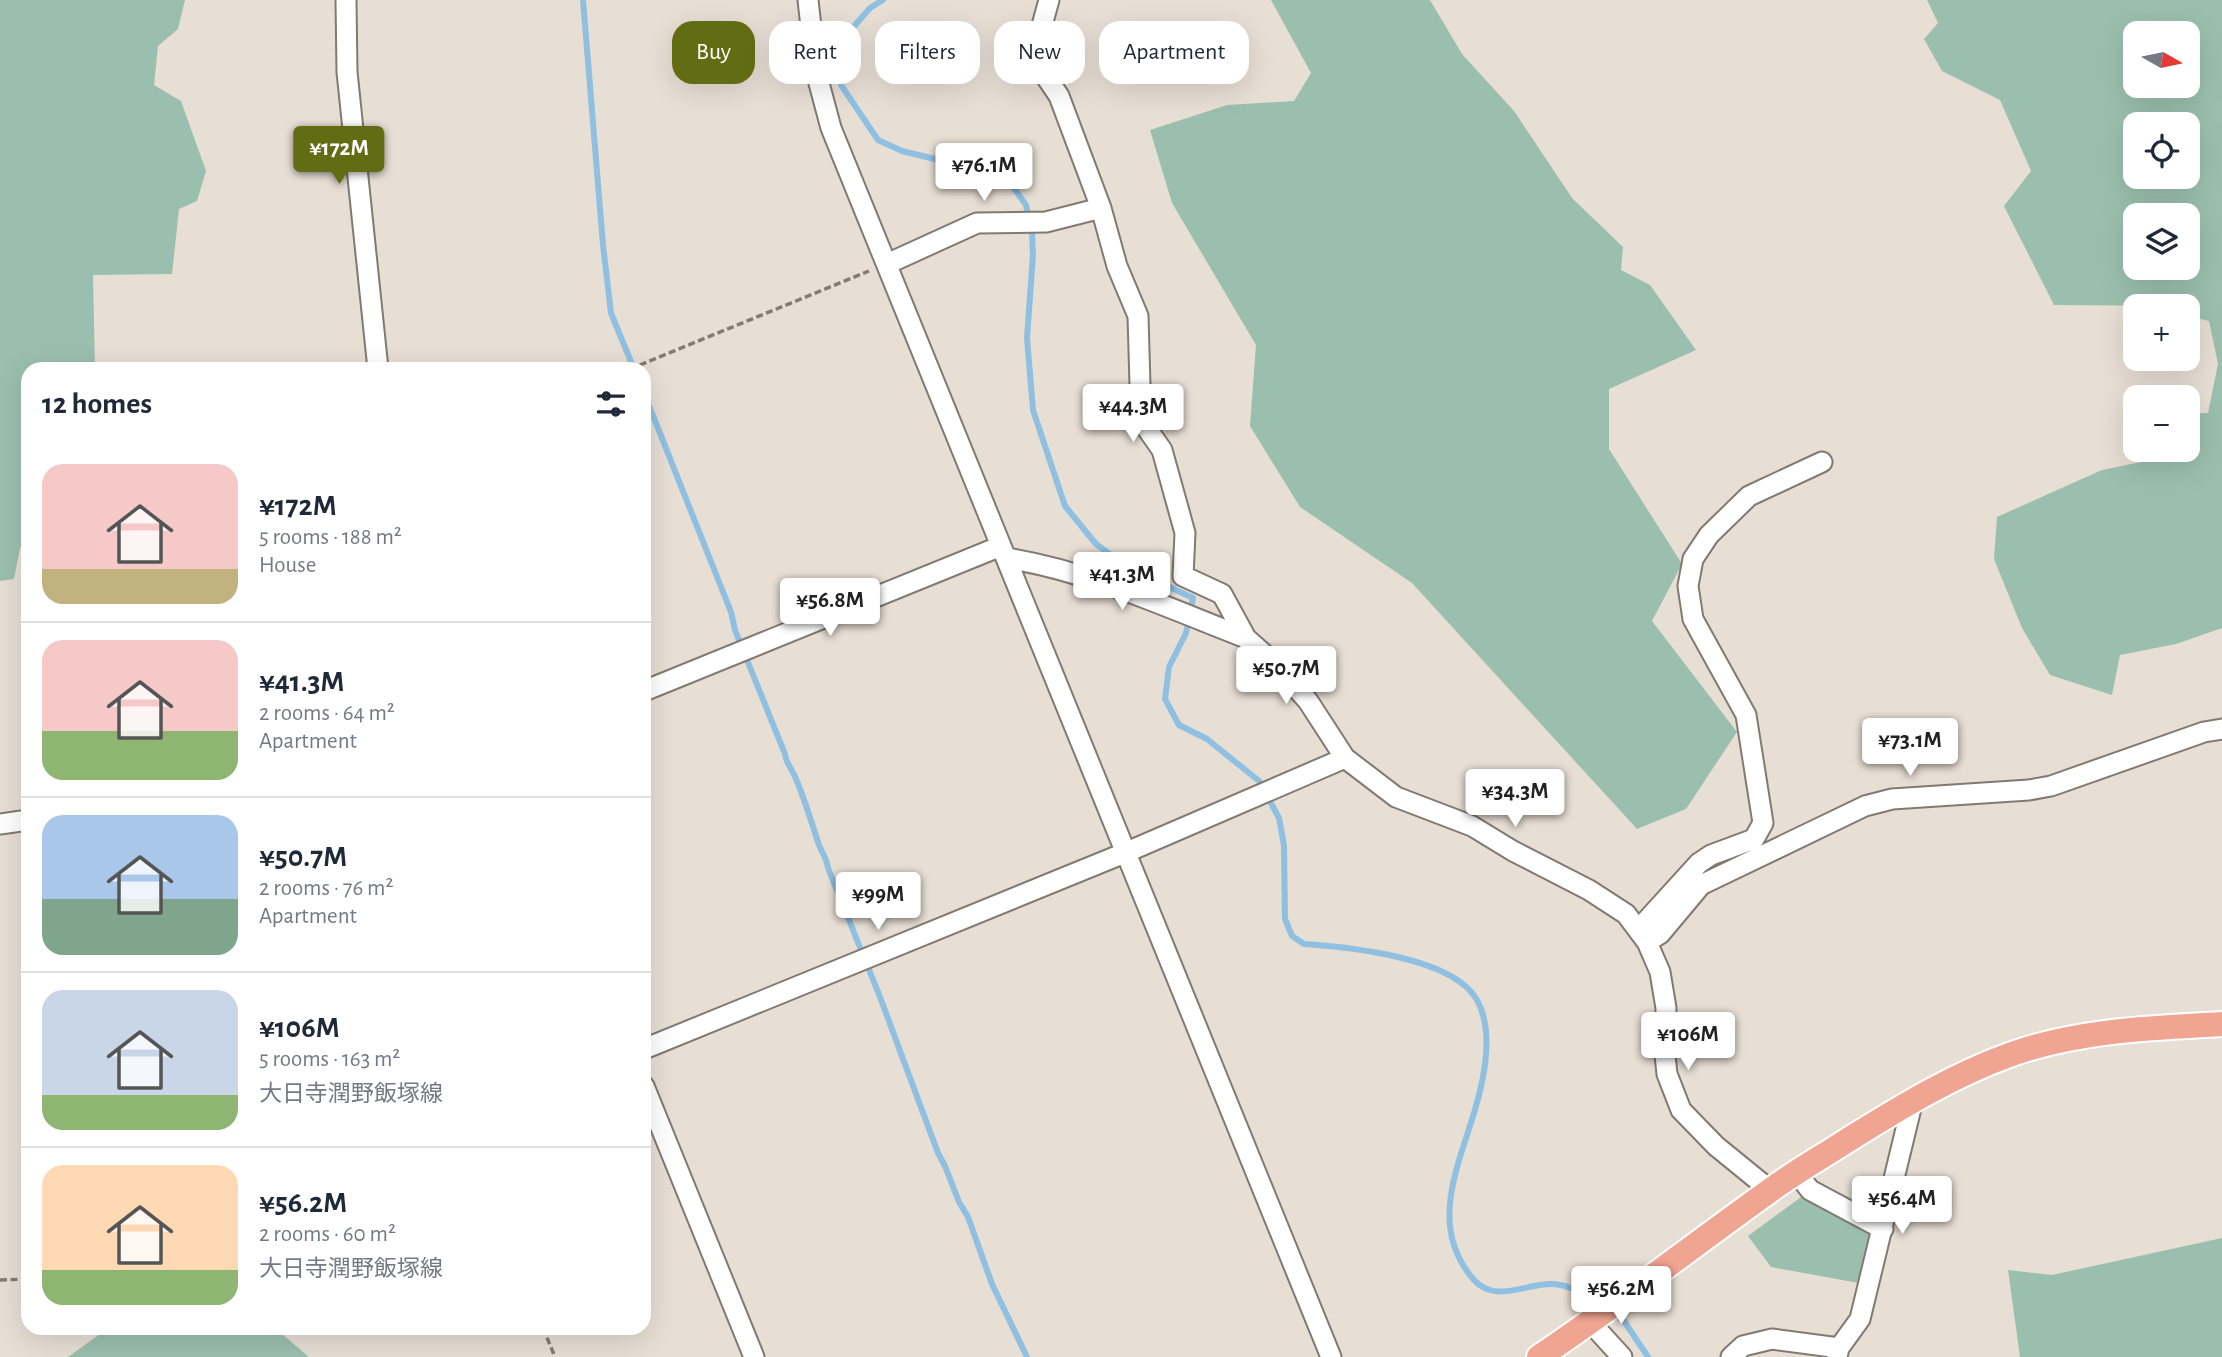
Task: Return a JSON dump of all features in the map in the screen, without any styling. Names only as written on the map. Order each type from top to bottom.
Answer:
[{"type":"main road","points":[[1539,1357],[1591,1323],[1770,1190],[1913,1100],[1967,1071],[2014,1053],[2070,1037],[2110,1031],[2222,1024]]},
{"type":"street","points":[[346,0],[347,72],[377,362]]},
{"type":"street","points":[[808,0],[816,72],[831,128],[1128,852],[1331,1357]]},
{"type":"street","points":[[1049,0],[1038,40],[1036,62],[1059,96],[1101,208],[1117,266],[1138,316],[1141,420],[1162,450],[1182,521],[1185,533],[1183,576],[1222,594],[1246,638],[1274,663],[1308,701],[1345,758],[1396,797],[1472,826],[1513,851],[1589,890],[1626,914],[1642,936],[1660,972],[1666,1009],[1667,1074],[1681,1110],[1716,1146],[1770,1190]]},
{"type":"street","points":[[887,264],[977,223],[1045,222],[1101,208]]},
{"type":"street","points":[[1642,936],[1699,863],[1712,855],[1754,839],[1763,823],[1746,715],[1693,619],[1688,586],[1693,559],[1709,535],[1749,496],[1822,462]]},
{"type":"street","points":[[651,688],[1004,552],[1093,580],[1246,638]]},
{"type":"street","points":[[1642,936],[1660,934],[1701,885],[1865,806],[1892,799],[2029,790],[2050,786],[2191,737],[2222,729]]},
{"type":"street","points":[[651,1046],[1128,852],[1345,758]]},
{"type":"street","points":[[0,824],[21,821]]},
{"type":"street","points":[[1731,1357],[1743,1346],[1772,1339],[1838,1352],[1860,1319],[1913,1100]]},
{"type":"street","points":[[651,1103],[754,1357]]},
{"type":"street","points":[[1797,1173],[1810,1190],[1883,1230]]},
{"type":"street","points":[[1591,1323],[1622,1357]]},
{"type":"path","points":[[647,362],[887,264]]},
{"type":"path","points":[[0,1280],[21,1279]]},
{"type":"path","points":[[546,1335],[555,1357]]},
{"type":"green space","points":[[0,0],[185,0],[178,29],[158,46],[154,85],[181,101],[206,171],[197,201],[179,209],[172,274],[93,275],[95,362],[21,362],[21,547],[14,579],[0,581]]},
{"type":"green space","points":[[1271,0],[1430,0],[1462,54],[1514,111],[1572,198],[1623,247],[1621,270],[1650,285],[1696,350],[1609,389],[1609,449],[1682,564],[1652,621],[1737,732],[1686,809],[1637,829],[1412,583],[1300,507],[1250,426],[1256,345],[1172,203],[1150,130],[1227,105],[1294,101],[1311,73]]},
{"type":"green space","points":[[1927,0],[2222,0],[2222,628],[2176,644],[2120,655],[2112,695],[2050,675],[2022,628],[1994,559],[1997,517],[2102,470],[2141,462],[2200,462],[2200,413],[2208,413],[2218,364],[2209,321],[2200,319],[2200,294],[2123,294],[2123,306],[2054,305],[2004,206],[2031,171],[2000,100],[1942,71],[1924,39],[1938,23]]},
{"type":"green space","points":[[1804,1195],[1872,1231],[1864,1284],[1771,1267],[1748,1236]]},
{"type":"green space","points":[[2222,1238],[2222,1357],[2020,1357],[2008,1270],[2052,1275]]},
{"type":"green space","points":[[98,1335],[283,1335],[309,1357],[68,1357]]},
{"type":"waterway","points":[[583,0],[611,313],[631,362]]},
{"type":"waterway","points":[[883,0],[870,8],[842,40],[841,85],[878,140],[902,151],[984,171],[1011,184],[1026,205],[1033,255],[1027,338],[1033,410],[1065,506],[1096,544],[1127,567],[1193,598],[1186,633],[1169,667],[1165,699],[1179,725],[1207,739],[1259,781],[1279,818],[1284,846],[1285,919],[1292,936],[1304,944],[1372,952],[1423,964],[1464,985],[1477,1000],[1486,1030],[1485,1064],[1478,1099],[1452,1187],[1450,1206],[1450,1225],[1461,1262],[1474,1280],[1493,1291],[1560,1285],[1588,1296],[1603,1306]]},
{"type":"waterway","points":[[651,411],[731,612],[735,630],[795,776],[819,846],[880,997],[938,1153],[968,1217],[992,1284],[1027,1357]]},
{"type":"waterway","points":[[1612,1312],[1624,1321],[1648,1357]]}]
